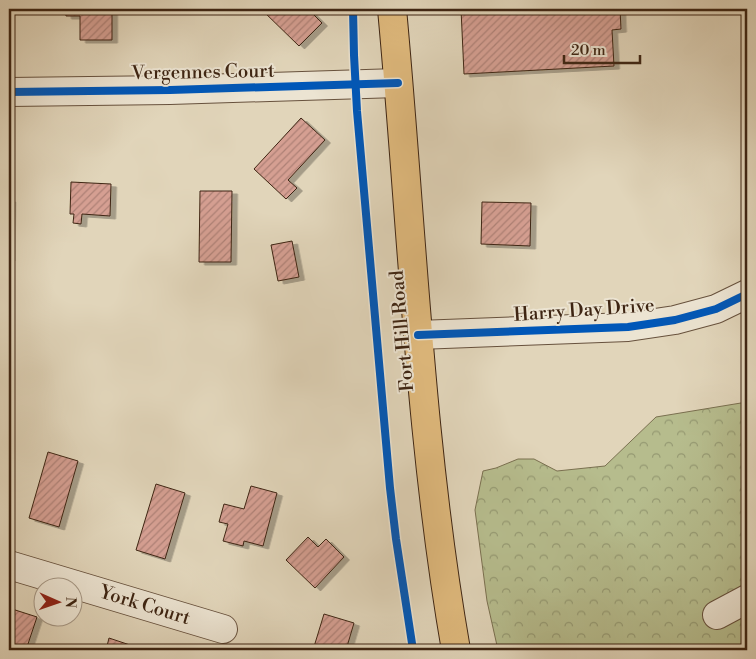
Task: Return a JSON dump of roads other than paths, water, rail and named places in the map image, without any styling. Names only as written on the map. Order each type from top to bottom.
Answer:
[{"type":"main road","name":"Fort Hill Road","points":[[392,9],[418,335],[437,524],[456,650]]},
{"type":"street","name":"Vergennes Court","points":[[9,92],[170,90],[398,83]]},
{"type":"street","name":"Harry Day Drive","points":[[418,335],[628,327],[675,320],[716,310],[747,294]]},
{"type":"street","name":"York Court","points":[[9,565],[223,629]]},
{"type":"street","points":[[717,615],[747,599]]}]
